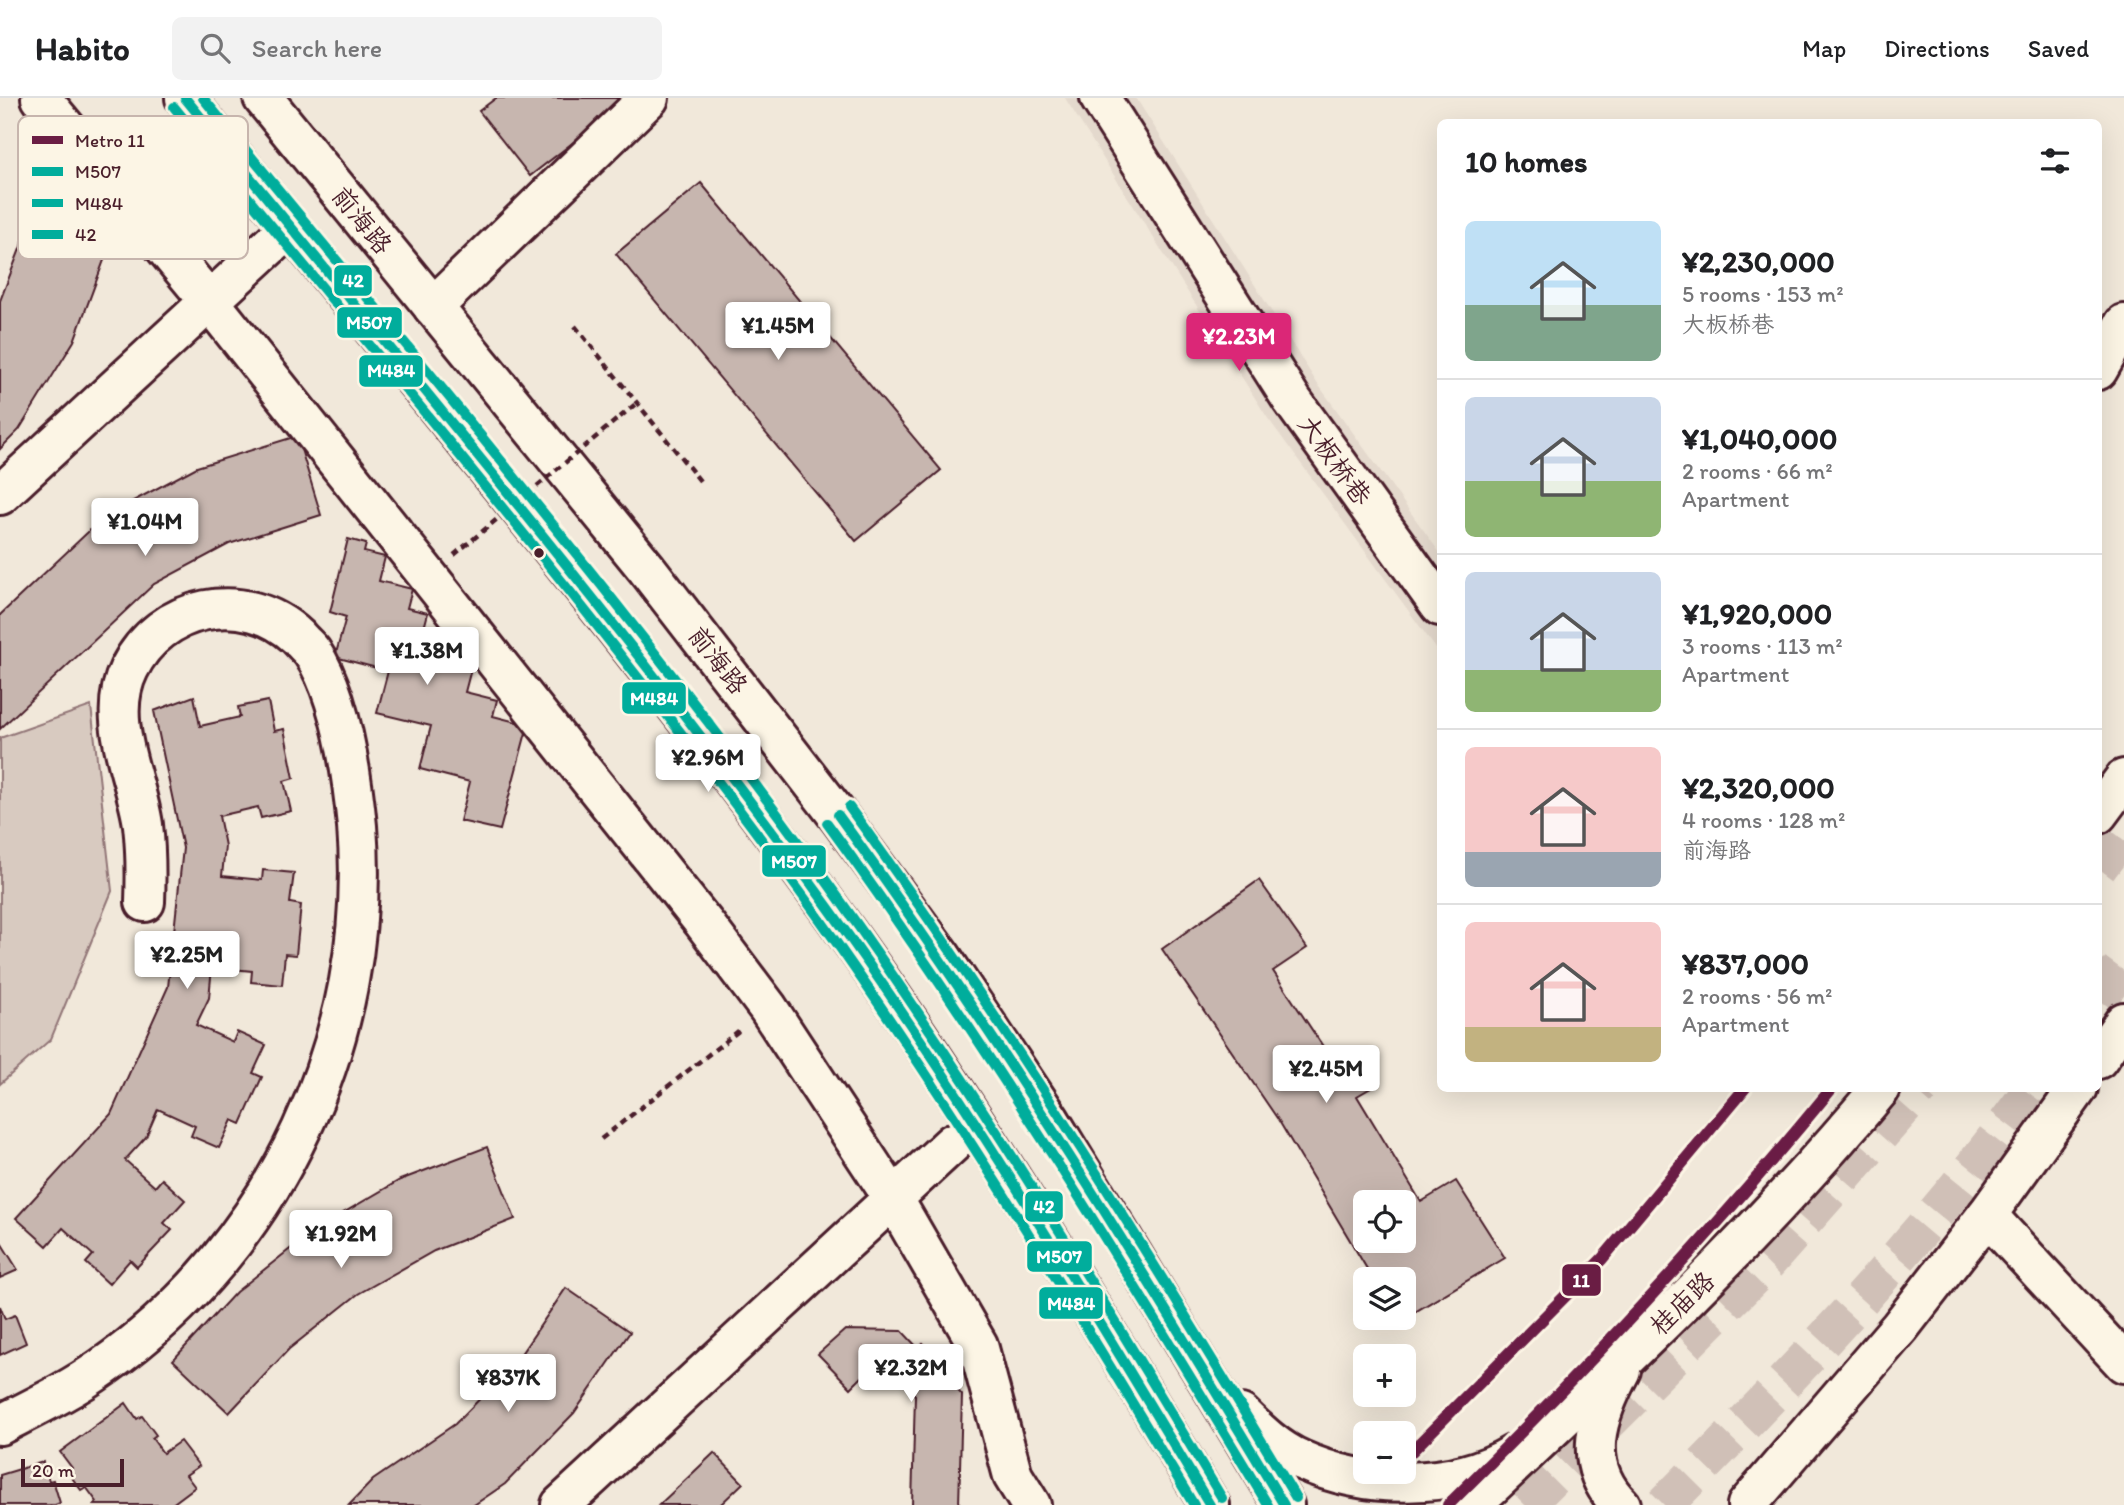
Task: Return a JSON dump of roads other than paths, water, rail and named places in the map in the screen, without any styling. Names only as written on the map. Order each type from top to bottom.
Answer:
[{"type":"main road","points":[[41,98],[56,116]]},
{"type":"main road","points":[[185,98],[200,116]]},
{"type":"main road","name":"前海路","points":[[263,98],[647,569],[839,817],[933,945],[1049,1120],[1284,1505]]},
{"type":"main road","points":[[433,307],[649,98]]},
{"type":"main road","name":"大板桥巷","points":[[1100,98],[1292,401],[1437,602]]},
{"type":"main road","points":[[248,175],[724,766],[830,910],[946,1075],[1066,1264],[1210,1505]]},
{"type":"main road","points":[[0,495],[290,227]]},
{"type":"main road","points":[[174,259],[768,1008],[893,1198],[978,1345],[1013,1476],[1031,1505]]},
{"type":"main road","points":[[2102,363],[2124,324]]},
{"type":"main road","points":[[0,1425],[52,1399],[103,1367],[150,1331],[201,1281],[232,1244],[266,1196],[296,1143],[319,1089],[338,1032],[351,974],[358,915],[359,867],[354,796],[343,737],[328,683],[311,650],[284,625],[251,610],[214,608],[178,618],[148,640],[128,671],[119,706],[123,744],[136,787],[142,825],[146,863],[145,902]]},
{"type":"main road","points":[[2102,809],[2124,779]]},
{"type":"main road","points":[[2102,1053],[2124,1021]]},
{"type":"main road","name":"桂庙路","points":[[1471,1505],[1708,1278],[1763,1221],[1872,1092]]},
{"type":"main road","points":[[1750,1499],[1900,1327],[1987,1215],[2075,1092]]},
{"type":"main road","points":[[561,1505],[953,1143]]},
{"type":"main road","points":[[1987,1215],[2124,1363]]},
{"type":"main road","points":[[1621,1505],[1600,1478],[1594,1443],[1607,1396],[1630,1353]]},
{"type":"main road","points":[[1212,1386],[1261,1433],[1300,1460],[1351,1476],[1399,1483],[1446,1479],[1499,1463],[1548,1433]]},
{"type":"main road","points":[[1170,1439],[1192,1505]]},
{"type":"tunnel","points":[[2102,863],[2124,833]]},
{"type":"tunnel","points":[[2102,994],[2124,964]]},
{"type":"tunnel","points":[[1525,1505],[1767,1263],[1917,1092]]},
{"type":"tunnel","points":[[1664,1505],[1857,1304],[1948,1198],[2030,1092]]},
{"type":"metro line","name":"11","points":[[1416,1447],[1602,1259],[1742,1092]]},
{"type":"metro line","name":"11","points":[[1448,1505],[1646,1302],[1829,1092]]}]
